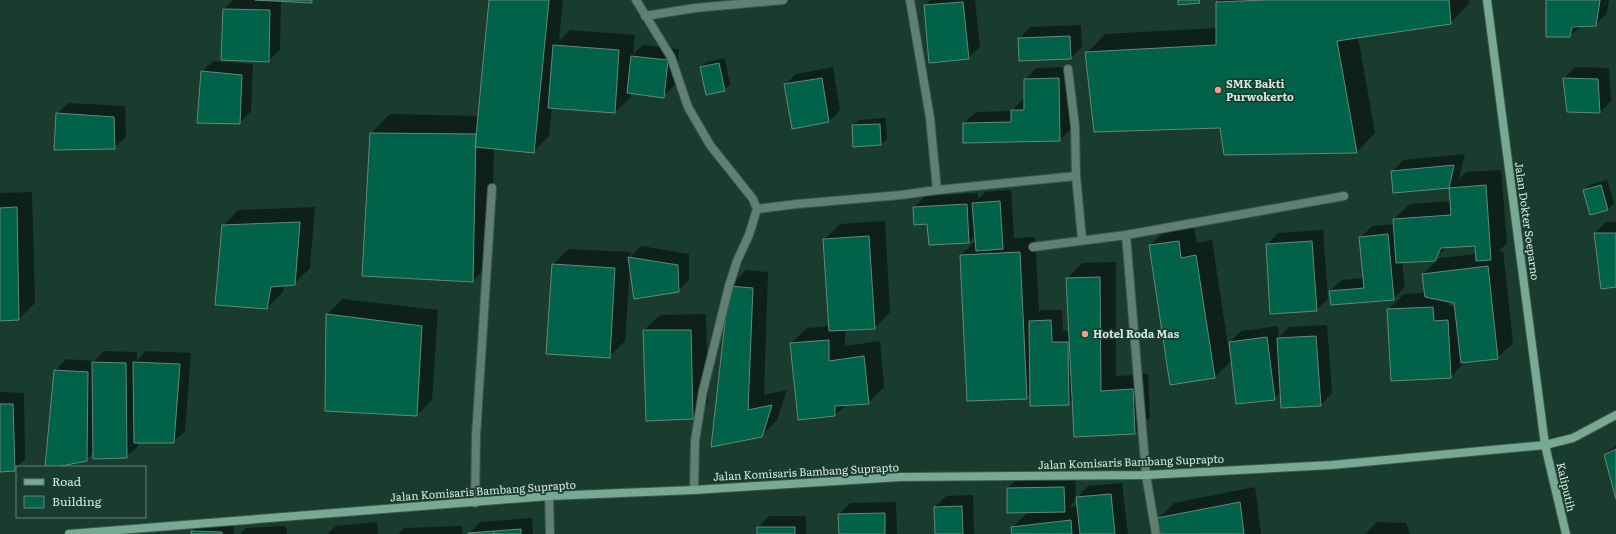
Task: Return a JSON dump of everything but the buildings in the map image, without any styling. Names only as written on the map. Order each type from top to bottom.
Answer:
[{"type":"main road","name":"Jalan Dokter Soeparno","points":[[1487,0],[1545,445]]},
{"type":"main road","name":"Jalan Komisaris Bambang Suprapto","points":[[69,534],[549,496],[694,490],[900,477],[1146,475],[1332,465],[1545,445],[1573,438],[1616,415]]},
{"type":"main road","name":"Kaliputih","points":[[1545,445],[1566,534]]},
{"type":"street","points":[[636,0],[671,58],[688,107],[710,145],[753,199],[757,209],[749,236],[737,261],[729,286],[703,391],[695,442],[694,490]]},
{"type":"street","points":[[645,16],[695,8],[783,0]]},
{"type":"street","points":[[910,0],[930,118],[937,190]]},
{"type":"street","points":[[1068,69],[1075,126],[1076,176],[1082,239]]},
{"type":"street","points":[[757,209],[1076,176]]},
{"type":"street","points":[[475,503],[476,436],[492,188]]},
{"type":"street","points":[[1032,247],[1082,239],[1126,235],[1344,196]]},
{"type":"street","points":[[1126,235],[1146,475],[1156,534]]},
{"type":"street","points":[[549,496],[550,534]]},
{"type":"place","name":"SMK Bakti Purwokerto","points":[[1218,90]]},
{"type":"place","name":"Hotel Roda Mas","points":[[1085,334]]}]
